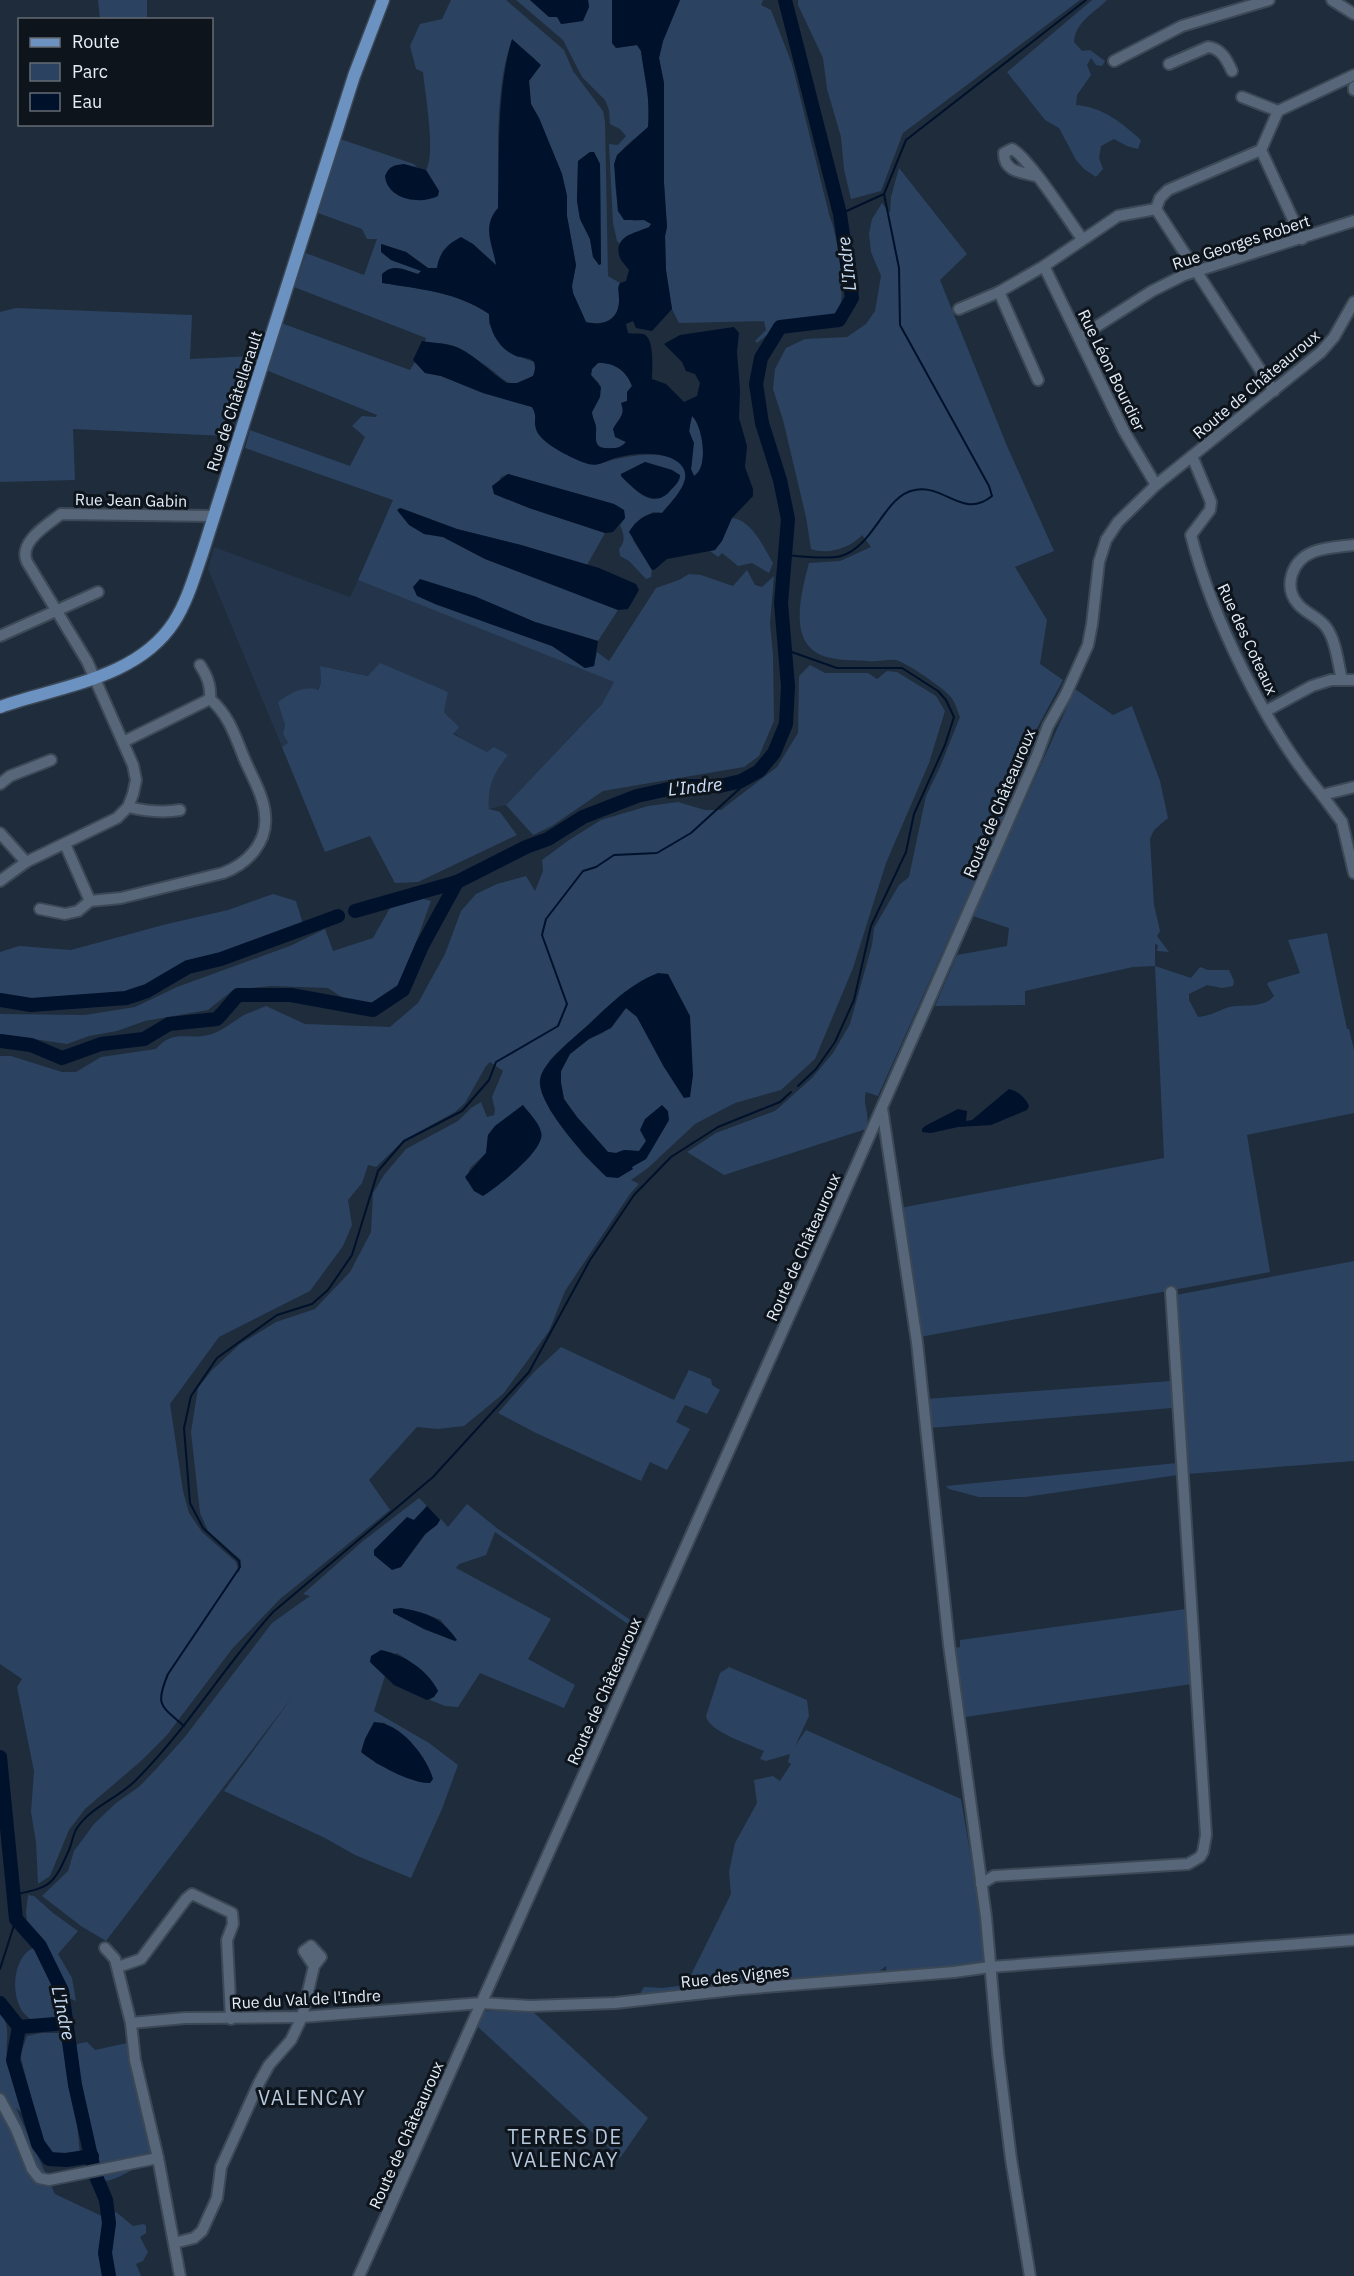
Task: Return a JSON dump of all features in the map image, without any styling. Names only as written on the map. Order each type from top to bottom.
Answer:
[{"type":"main road","name":"Rue de Châtellerault","points":[[0,707],[95,678],[137,658],[163,636],[174,622],[189,589],[214,516],[354,76],[383,0]]},
{"type":"street","points":[[1114,61],[1182,26],[1269,0]]},
{"type":"street","points":[[1332,0],[1354,14]]},
{"type":"street","points":[[1169,64],[1208,47],[1213,47],[1223,55],[1232,71]]},
{"type":"street","points":[[1156,209],[1160,198],[1168,190],[1261,150],[1278,111],[1354,75]]},
{"type":"street","points":[[1242,97],[1278,111]]},
{"type":"street","points":[[1261,150],[1302,239]]},
{"type":"street","points":[[1036,176],[1083,239]]},
{"type":"street","points":[[959,309],[999,292],[1044,266],[1118,216],[1156,209]]},
{"type":"street","points":[[1156,209],[1274,391]]},
{"type":"street","name":"Rue Georges Robert","points":[[1080,337],[1152,291],[1196,272],[1354,222]]},
{"type":"street","name":"Rue Léon Bourdier","points":[[1044,266],[1124,431],[1156,484]]},
{"type":"street","points":[[999,292],[1038,380]]},
{"type":"street","name":"Route de Châteauroux","points":[[359,2276],[882,1108],[1048,726],[1066,694],[1088,645],[1099,562],[1106,540],[1118,522],[1156,484],[1321,352],[1334,337],[1354,302]]},
{"type":"street","name":"Rue des Coteaux","points":[[1192,456],[1211,502],[1210,510],[1191,534],[1207,587],[1241,666],[1266,711],[1302,770],[1342,822],[1354,873]]},
{"type":"street","name":"Rue Jean Gabin","points":[[128,807],[134,794],[136,780],[123,742],[95,678],[24,555],[31,540],[61,514],[214,516]]},
{"type":"street","points":[[1342,680],[1330,633],[1325,625],[1299,605],[1290,586],[1294,567],[1300,558],[1311,551],[1354,545]]},
{"type":"street","points":[[0,636],[98,592]]},
{"type":"street","points":[[200,664],[211,688],[210,699]]},
{"type":"street","points":[[1266,711],[1312,686],[1331,680],[1354,680]]},
{"type":"street","points":[[123,742],[210,699]]},
{"type":"street","points":[[40,909],[65,914],[78,910],[90,900],[121,898],[223,873],[249,859],[265,826],[265,813],[228,717],[210,699]]},
{"type":"street","points":[[0,784],[10,777],[51,760]]},
{"type":"street","points":[[1322,795],[1354,787]]},
{"type":"street","points":[[0,880],[26,862],[117,818],[128,807],[157,811],[180,810]]},
{"type":"street","points":[[0,833],[26,862]]},
{"type":"street","points":[[65,844],[90,900]]},
{"type":"street","points":[[882,1108],[917,1342],[949,1645],[981,1884],[1011,2159],[1030,2276]]},
{"type":"street","points":[[981,1884],[994,1876],[1188,1864],[1200,1857],[1203,1852],[1206,1835],[1203,1769],[1171,1292]]},
{"type":"street","points":[[118,1967],[141,1959],[192,1894],[232,1914],[233,1924],[227,1940],[231,2019]]},
{"type":"street","name":"Rue des Vignes","points":[[482,2003],[530,2006],[626,2002],[741,1989],[954,1972],[990,1967],[1354,1940]]},
{"type":"street","points":[[105,1948],[115,1959],[118,1967],[131,2023],[135,2060],[158,2158],[180,2276]]},
{"type":"street","points":[[174,2243],[194,2238],[202,2231],[217,2198],[221,2167],[259,2083],[269,2065],[291,2040],[302,2017],[314,1966]]},
{"type":"street","name":"Rue du Val de l'Indre","points":[[131,2023],[185,2018],[302,2017],[482,2003]]},
{"type":"street","points":[[0,2099],[16,2129],[32,2169],[39,2178],[49,2180],[158,2158]]},
{"type":"shaded area","points":[[214,547],[350,597],[358,580],[614,682],[602,704],[506,805],[489,809],[487,792],[498,768],[508,755],[487,752],[453,733],[450,717],[444,712],[448,692],[320,666],[321,683],[285,725],[283,734],[288,744],[282,747],[208,569]]},
{"type":"green space","points":[[98,0],[147,0],[147,18],[100,18]]},
{"type":"green space","points":[[451,0],[506,0],[564,50],[573,71],[603,111],[608,276],[620,283],[617,311],[605,322],[586,322],[573,293],[576,265],[567,216],[567,196],[562,174],[531,104],[529,81],[535,59],[512,40],[502,79],[500,101],[498,209],[493,216],[490,229],[491,244],[497,266],[485,255],[437,268],[428,268],[406,252],[381,244],[391,260],[422,271],[418,274],[408,271],[382,274],[383,283],[451,296],[489,314],[489,324],[523,358],[534,362],[533,376],[517,383],[506,381],[457,347],[425,342],[426,338],[294,287],[306,253],[364,275],[377,239],[367,239],[362,229],[318,213],[340,139],[414,164],[439,191],[426,170],[429,162],[430,137],[423,72],[416,69],[410,46],[420,24],[442,19]],"holes":[[[590,152],[594,152],[600,164],[601,264],[599,265],[593,257],[590,239],[580,219],[577,201],[578,161]]]},
{"type":"green space","points":[[516,0],[530,0],[549,17],[557,17],[562,24],[576,22],[589,8],[588,0],[612,0],[613,43],[617,48],[637,45],[641,51],[648,89],[648,127],[620,152],[615,168],[615,185],[618,211],[634,221],[644,220],[652,223],[650,227],[626,236],[620,244],[617,241],[613,223],[609,144],[618,145],[626,136],[620,129],[610,124],[609,110],[605,100],[582,77],[563,40]]},
{"type":"green space","points":[[680,0],[763,0],[761,5],[771,10],[792,64],[836,237],[842,296],[837,313],[828,318],[797,319],[787,322],[757,343],[755,341],[766,330],[764,321],[679,323],[672,309],[666,270],[664,83],[659,58],[663,41]]},
{"type":"green space","points":[[798,0],[1080,0],[903,133],[881,191],[851,199],[844,169],[841,137],[827,89],[823,58],[798,5]]},
{"type":"green space","points":[[1092,0],[1107,0],[1082,23],[1074,42],[1082,51],[1090,50],[1105,61],[1102,66],[1096,65],[1091,58],[1087,65],[1091,75],[1077,95],[1076,105],[1103,112],[1141,140],[1138,149],[1114,139],[1101,146],[1099,158],[1103,169],[1096,177],[1076,160],[1059,128],[1045,120],[1007,72]]},
{"type":"green space","points":[[899,168],[967,254],[940,280],[1007,446],[1054,551],[1015,567],[1047,620],[1040,664],[1063,680],[1036,730],[1024,768],[1006,811],[878,1096],[866,1092],[868,1118],[866,1129],[724,1175],[687,1152],[716,1133],[775,1111],[812,1078],[833,1053],[850,1024],[872,945],[874,928],[899,885],[909,877],[926,796],[960,717],[953,700],[946,692],[901,662],[833,658],[819,654],[806,643],[800,622],[800,609],[809,563],[840,561],[871,547],[862,535],[852,544],[831,551],[811,549],[806,517],[783,420],[773,389],[775,369],[786,348],[805,339],[847,337],[866,324],[875,311],[881,276],[871,252],[869,234],[872,219],[882,203],[890,213],[891,197]]},
{"type":"green space","points":[[16,308],[192,315],[190,359],[253,356],[227,436],[73,429],[75,480],[0,482],[0,312]]},
{"type":"green space","points":[[281,323],[410,370],[415,362],[425,373],[441,376],[483,393],[532,407],[537,416],[596,465],[631,456],[646,455],[672,458],[681,464],[685,479],[673,500],[662,513],[653,512],[634,524],[633,540],[652,570],[651,577],[646,579],[629,561],[620,556],[619,549],[624,537],[620,525],[625,518],[624,510],[614,504],[508,474],[501,477],[494,494],[605,533],[587,565],[457,529],[401,508],[424,534],[443,537],[485,559],[618,610],[598,641],[535,622],[474,596],[435,604],[552,646],[585,668],[594,666],[597,652],[609,661],[656,588],[689,574],[701,575],[733,586],[747,570],[755,585],[762,587],[774,576],[770,623],[774,721],[759,756],[744,767],[603,791],[552,826],[533,835],[506,805],[602,704],[614,682],[358,580],[393,500],[245,448],[250,430],[350,466],[365,437],[352,426],[362,416],[376,417],[377,415],[266,370]],"holes":[[[645,462],[672,470],[680,478],[664,495],[651,499],[638,492],[621,476]]]},
{"type":"green space","points":[[598,363],[619,368],[627,376],[632,386],[627,392],[627,401],[621,403],[624,413],[621,440],[626,442],[617,448],[602,448],[596,440],[592,412],[600,397],[599,383],[591,375],[592,369]]},
{"type":"green space","points":[[692,416],[699,428],[703,447],[702,465],[694,476],[691,469],[690,423]]},
{"type":"green space","points":[[732,518],[746,524],[757,536],[773,563],[769,573],[752,563],[738,566],[722,553],[718,557],[710,551],[715,550]]},
{"type":"green space","points":[[380,663],[448,692],[444,712],[459,727],[453,734],[487,752],[494,747],[508,755],[493,780],[489,793],[489,809],[500,812],[517,835],[418,882],[395,883],[370,836],[325,852],[282,747],[288,743],[283,734],[285,725],[278,702],[302,689],[318,690],[321,683],[320,666],[368,676]]},
{"type":"green space","points":[[810,665],[825,673],[868,673],[877,679],[887,671],[897,672],[936,696],[945,711],[929,763],[886,863],[853,968],[815,1059],[781,1090],[735,1103],[695,1124],[648,1168],[631,1180],[639,1184],[565,1291],[549,1331],[503,1394],[464,1426],[438,1429],[417,1427],[369,1480],[390,1510],[280,1599],[232,1649],[167,1735],[141,1761],[85,1809],[69,1830],[50,1876],[38,1884],[36,1842],[31,1812],[34,1771],[17,1687],[22,1679],[0,1664],[0,1056],[11,1056],[62,1072],[76,1072],[101,1057],[156,1049],[174,1037],[213,1034],[244,1015],[266,1006],[305,1024],[390,1027],[418,1003],[445,954],[461,911],[476,894],[497,884],[526,876],[535,891],[543,871],[542,860],[601,820],[648,806],[678,802],[705,810],[721,810],[777,767],[798,733],[799,676]],"holes":[[[622,994],[690,1097],[664,1067],[637,1017],[626,1008],[603,1033],[589,1039],[570,1054],[561,1071],[564,1099],[608,1152],[639,1151],[646,1141],[669,1120],[646,1159],[607,1177],[583,1154],[550,1110],[549,1061]],[[490,1062],[503,1071],[492,1097],[494,1115],[487,1117],[481,1102],[458,1121],[406,1149],[384,1175],[373,1193],[371,1232],[350,1272],[315,1309],[276,1322],[240,1344],[212,1370],[198,1388],[191,1432],[200,1513],[208,1531],[241,1560],[239,1573],[236,1562],[202,1532],[189,1513],[183,1491],[170,1404],[219,1337],[310,1291],[343,1246],[352,1225],[348,1200],[362,1183],[368,1165],[376,1167],[403,1141],[455,1112],[465,1103]],[[523,1105],[466,1181],[470,1168],[486,1153],[488,1135],[495,1126]]]},
{"type":"green space","points":[[1075,689],[1113,715],[1132,706],[1160,781],[1168,818],[1154,830],[1150,839],[1154,905],[1160,931],[1157,936],[1169,952],[1157,951],[1158,945],[1155,944],[1155,966],[1133,967],[1025,991],[1025,1005],[935,1006],[957,955],[1007,946],[1009,928],[973,916]]},
{"type":"green space","points":[[399,892],[431,901],[406,970],[394,992],[373,1004],[343,998],[328,988],[271,986],[233,990],[208,1010],[145,1021],[67,1044],[0,1034],[0,1014],[85,1015],[135,1007],[177,987],[290,946],[325,929],[333,951],[373,938]]},
{"type":"green space","points":[[273,894],[296,901],[303,924],[186,965],[145,987],[126,993],[90,998],[0,998],[0,952],[19,946],[71,950],[228,910]]},
{"type":"green space","points":[[1327,933],[1347,1029],[1349,1029],[1354,1050],[1354,1113],[1247,1135],[1270,1272],[920,1337],[900,1208],[1164,1158],[1155,966],[1191,978],[1200,967],[1208,970],[1229,970],[1234,981],[1233,986],[1222,988],[1207,985],[1189,994],[1189,1000],[1198,1017],[1226,1008],[1257,1005],[1269,1000],[1274,996],[1267,984],[1269,982],[1300,973],[1288,940]]},
{"type":"green space","points":[[1354,1261],[1354,1461],[1187,1474],[1176,1295]]},
{"type":"green space","points":[[561,1347],[674,1400],[689,1370],[711,1379],[712,1385],[720,1390],[707,1414],[685,1405],[676,1422],[690,1429],[667,1470],[650,1462],[641,1481],[498,1413],[534,1372]]},
{"type":"green space","points":[[1171,1381],[1172,1408],[930,1428],[926,1399]]},
{"type":"green space","points":[[1177,1463],[1178,1475],[1025,1497],[979,1497],[949,1489],[946,1486]]},
{"type":"green space","points":[[419,1498],[427,1506],[414,1520],[374,1550],[374,1555],[392,1569],[401,1567],[425,1535],[441,1519],[448,1527],[467,1504],[498,1529],[642,1628],[638,1636],[638,1631],[495,1532],[486,1555],[459,1564],[456,1568],[551,1619],[528,1659],[575,1685],[564,1708],[480,1673],[458,1707],[445,1706],[430,1700],[438,1691],[430,1679],[397,1653],[372,1664],[385,1676],[374,1711],[429,1743],[458,1765],[442,1809],[411,1878],[355,1855],[325,1838],[224,1791],[293,1696],[106,1941],[81,1926],[42,1896],[68,1871],[74,1851],[94,1824],[116,1803],[140,1786],[184,1738],[272,1623],[310,1596],[303,1594],[363,1541]],"holes":[[[401,1608],[441,1620],[455,1641],[424,1629]],[[382,1722],[413,1745],[422,1782],[375,1763]]]},
{"type":"green space","points":[[1186,1609],[1192,1684],[965,1717],[955,1648],[960,1647],[960,1640]]},
{"type":"green space","points":[[729,1667],[807,1700],[809,1716],[795,1746],[806,1730],[961,1799],[987,1953],[979,1965],[887,1975],[886,1966],[874,1976],[637,1999],[644,1987],[662,1988],[686,1985],[731,1894],[729,1872],[735,1843],[757,1803],[754,1780],[773,1776],[780,1781],[791,1764],[788,1762],[790,1754],[766,1761],[760,1759],[764,1751],[722,1732],[709,1722],[706,1716],[720,1673]]},
{"type":"green space","points":[[28,1895],[34,1896],[78,1931],[58,1954],[72,1978],[76,2001],[69,1998],[54,1962],[27,1923]]},
{"type":"green space","points":[[33,1948],[53,1981],[61,2019],[45,2022],[33,2020],[18,2003],[15,1981],[17,1971],[20,1961]]},
{"type":"green space","points":[[506,2007],[530,2009],[648,2118],[620,2158],[478,2027],[484,2011],[501,2010]]},
{"type":"green space","points":[[0,2011],[6,2024],[8,2064],[21,2112],[16,2108],[55,2194],[110,2220],[110,2215],[116,2212],[133,2226],[144,2224],[146,2233],[140,2237],[148,2252],[143,2261],[136,2264],[141,2276],[0,2276]]},
{"type":"green space","points":[[62,2033],[80,2155],[51,2154],[44,2145],[20,2055],[27,2036]]},
{"type":"green space","points":[[87,2042],[95,2050],[127,2043],[152,2150],[137,2166],[121,2176],[105,2181],[99,2181],[75,2049],[77,2044]]},
{"type":"water","points":[[530,0],[588,0],[589,7],[583,21],[561,24],[557,17],[549,17]]},
{"type":"water","points":[[612,0],[680,0],[663,41],[659,58],[664,83],[666,270],[672,309],[652,331],[636,328],[633,321],[626,324],[628,333],[647,336],[652,354],[652,379],[666,384],[684,402],[697,396],[700,383],[695,374],[686,371],[682,362],[664,344],[680,335],[734,327],[739,333],[737,352],[740,390],[739,418],[747,446],[745,467],[753,489],[753,496],[732,518],[722,541],[715,550],[667,559],[654,570],[629,532],[643,517],[652,513],[662,513],[680,491],[685,478],[682,466],[668,457],[650,454],[622,456],[595,465],[582,462],[544,440],[536,429],[532,407],[483,393],[441,376],[425,373],[413,360],[422,341],[456,347],[507,383],[517,383],[533,376],[535,367],[532,360],[510,353],[500,344],[493,333],[489,314],[477,307],[451,296],[382,283],[382,274],[391,269],[399,268],[418,274],[421,271],[391,260],[381,252],[381,244],[406,252],[428,268],[437,268],[444,249],[461,237],[473,244],[496,265],[489,229],[493,215],[498,208],[501,102],[512,39],[541,65],[529,81],[531,104],[562,174],[567,196],[567,216],[576,265],[573,293],[586,322],[605,322],[614,316],[619,305],[619,285],[626,281],[629,270],[620,258],[619,245],[627,236],[651,224],[644,220],[624,220],[618,211],[614,164],[617,155],[648,127],[649,107],[641,51],[637,45],[616,48],[612,43]],"holes":[[[598,363],[619,368],[627,376],[632,386],[627,392],[627,401],[621,403],[622,414],[613,429],[615,437],[626,442],[617,448],[598,446],[596,440],[596,426],[592,412],[600,397],[601,387],[591,375],[592,369]],[[692,416],[699,428],[703,447],[702,465],[694,476],[691,469],[694,443],[689,431]]]},
{"type":"water","points":[[590,152],[594,152],[600,164],[601,264],[599,265],[593,257],[590,239],[580,219],[577,201],[578,161]]},
{"type":"water","points":[[404,164],[426,170],[439,191],[438,196],[431,199],[414,200],[392,191],[385,176],[392,167]]},
{"type":"water","points":[[645,462],[672,470],[680,475],[677,483],[664,496],[651,498],[644,496],[621,476]]},
{"type":"water","points":[[508,474],[614,504],[624,510],[625,518],[613,532],[605,533],[529,508],[494,494],[492,486]]},
{"type":"water","points":[[400,508],[457,529],[599,568],[636,584],[639,590],[628,609],[618,610],[485,559],[443,537],[424,534],[409,525],[397,510]]},
{"type":"water","points":[[420,579],[474,596],[535,622],[598,641],[594,666],[585,668],[552,646],[417,596],[413,587]]},
{"type":"water","points":[[658,973],[668,974],[690,1016],[693,1075],[690,1097],[684,1098],[637,1017],[626,1008],[611,1028],[589,1039],[570,1054],[561,1071],[564,1099],[608,1152],[639,1151],[646,1141],[640,1130],[645,1119],[662,1105],[668,1111],[669,1120],[646,1159],[618,1178],[607,1177],[577,1146],[555,1117],[541,1091],[540,1080],[546,1066],[567,1043],[621,995]]},
{"type":"water","points":[[1009,1089],[1016,1091],[1024,1098],[1029,1106],[1027,1110],[991,1125],[958,1127],[931,1133],[922,1132],[925,1126],[958,1109],[967,1111],[966,1121],[972,1120]]},
{"type":"water","points":[[523,1105],[538,1125],[541,1139],[520,1167],[483,1196],[474,1191],[465,1177],[486,1153],[488,1135],[495,1126]]},
{"type":"water","points":[[427,1506],[440,1520],[425,1534],[401,1567],[392,1570],[374,1555],[374,1550],[407,1517],[414,1520]]},
{"type":"water","points":[[401,1608],[433,1617],[445,1626],[457,1640],[424,1629],[393,1613],[393,1609]]},
{"type":"water","points":[[381,1650],[406,1659],[428,1676],[438,1691],[434,1697],[427,1700],[394,1685],[370,1662],[371,1656]]},
{"type":"water","points":[[374,1722],[393,1728],[411,1742],[430,1770],[433,1779],[430,1783],[414,1780],[394,1772],[361,1752]]},
{"type":"waterway","name":"L'Indre","points":[[0,1041],[31,1045],[62,1058],[101,1044],[144,1039],[169,1024],[217,1019],[238,995],[291,995],[373,1010],[403,990],[422,946],[457,882],[526,847],[548,839],[583,817],[637,796],[682,786],[720,786],[741,781],[759,771],[774,753],[786,724],[788,686],[781,603],[788,519],[780,480],[762,423],[756,384],[761,358],[780,327],[839,320],[852,298],[840,214],[785,0]]},
{"type":"waterway","points":[[884,194],[906,140],[1086,0]]},
{"type":"waterway","points":[[785,555],[827,558],[841,556],[863,542],[895,501],[915,490],[936,492],[963,503],[972,504],[982,502],[992,496],[989,486],[900,325],[899,268],[884,194],[840,214]]},
{"type":"waterway","points":[[786,650],[837,668],[902,668],[938,691],[946,700],[954,717],[945,745],[914,814],[906,852],[871,926],[854,1000],[835,1042],[816,1069],[798,1086]]},
{"type":"waterway","points":[[184,1726],[162,1704],[164,1684],[168,1674],[240,1567],[239,1561],[203,1528],[190,1503],[184,1428],[191,1396],[217,1358],[277,1315],[312,1304],[328,1290],[352,1255],[378,1171],[404,1141],[462,1111],[489,1080],[496,1062],[558,1026],[567,1004],[542,935],[546,919],[583,871],[596,867],[614,855],[657,853],[691,833],[759,771]]},
{"type":"waterway","points":[[355,911],[457,882]]},
{"type":"waterway","points":[[0,1000],[31,1005],[126,998],[147,991],[188,967],[221,959],[338,916]]},
{"type":"waterway","points":[[13,1895],[36,1890],[54,1878],[82,1821],[127,1788],[153,1762],[273,1612],[433,1477],[529,1372],[590,1260],[634,1195],[671,1157],[718,1127],[780,1102],[791,1092]]},
{"type":"waterway","name":"L'Indre","points":[[0,1757],[16,1919],[40,1946],[62,1991],[75,2085],[95,2174],[106,2200],[109,2223],[105,2253],[109,2276]]},
{"type":"waterway","points":[[0,1969],[16,1919]]},
{"type":"waterway","points":[[0,2003],[19,2027],[13,2060],[38,2144],[49,2159],[66,2160],[92,2156]]},
{"type":"waterway","points":[[19,2027],[67,2023]]},
{"type":"district","name":"VALENCAY","points":[[312,2098]]},
{"type":"district","name":"TERRES DE VALENCAY","points":[[565,2148]]}]
